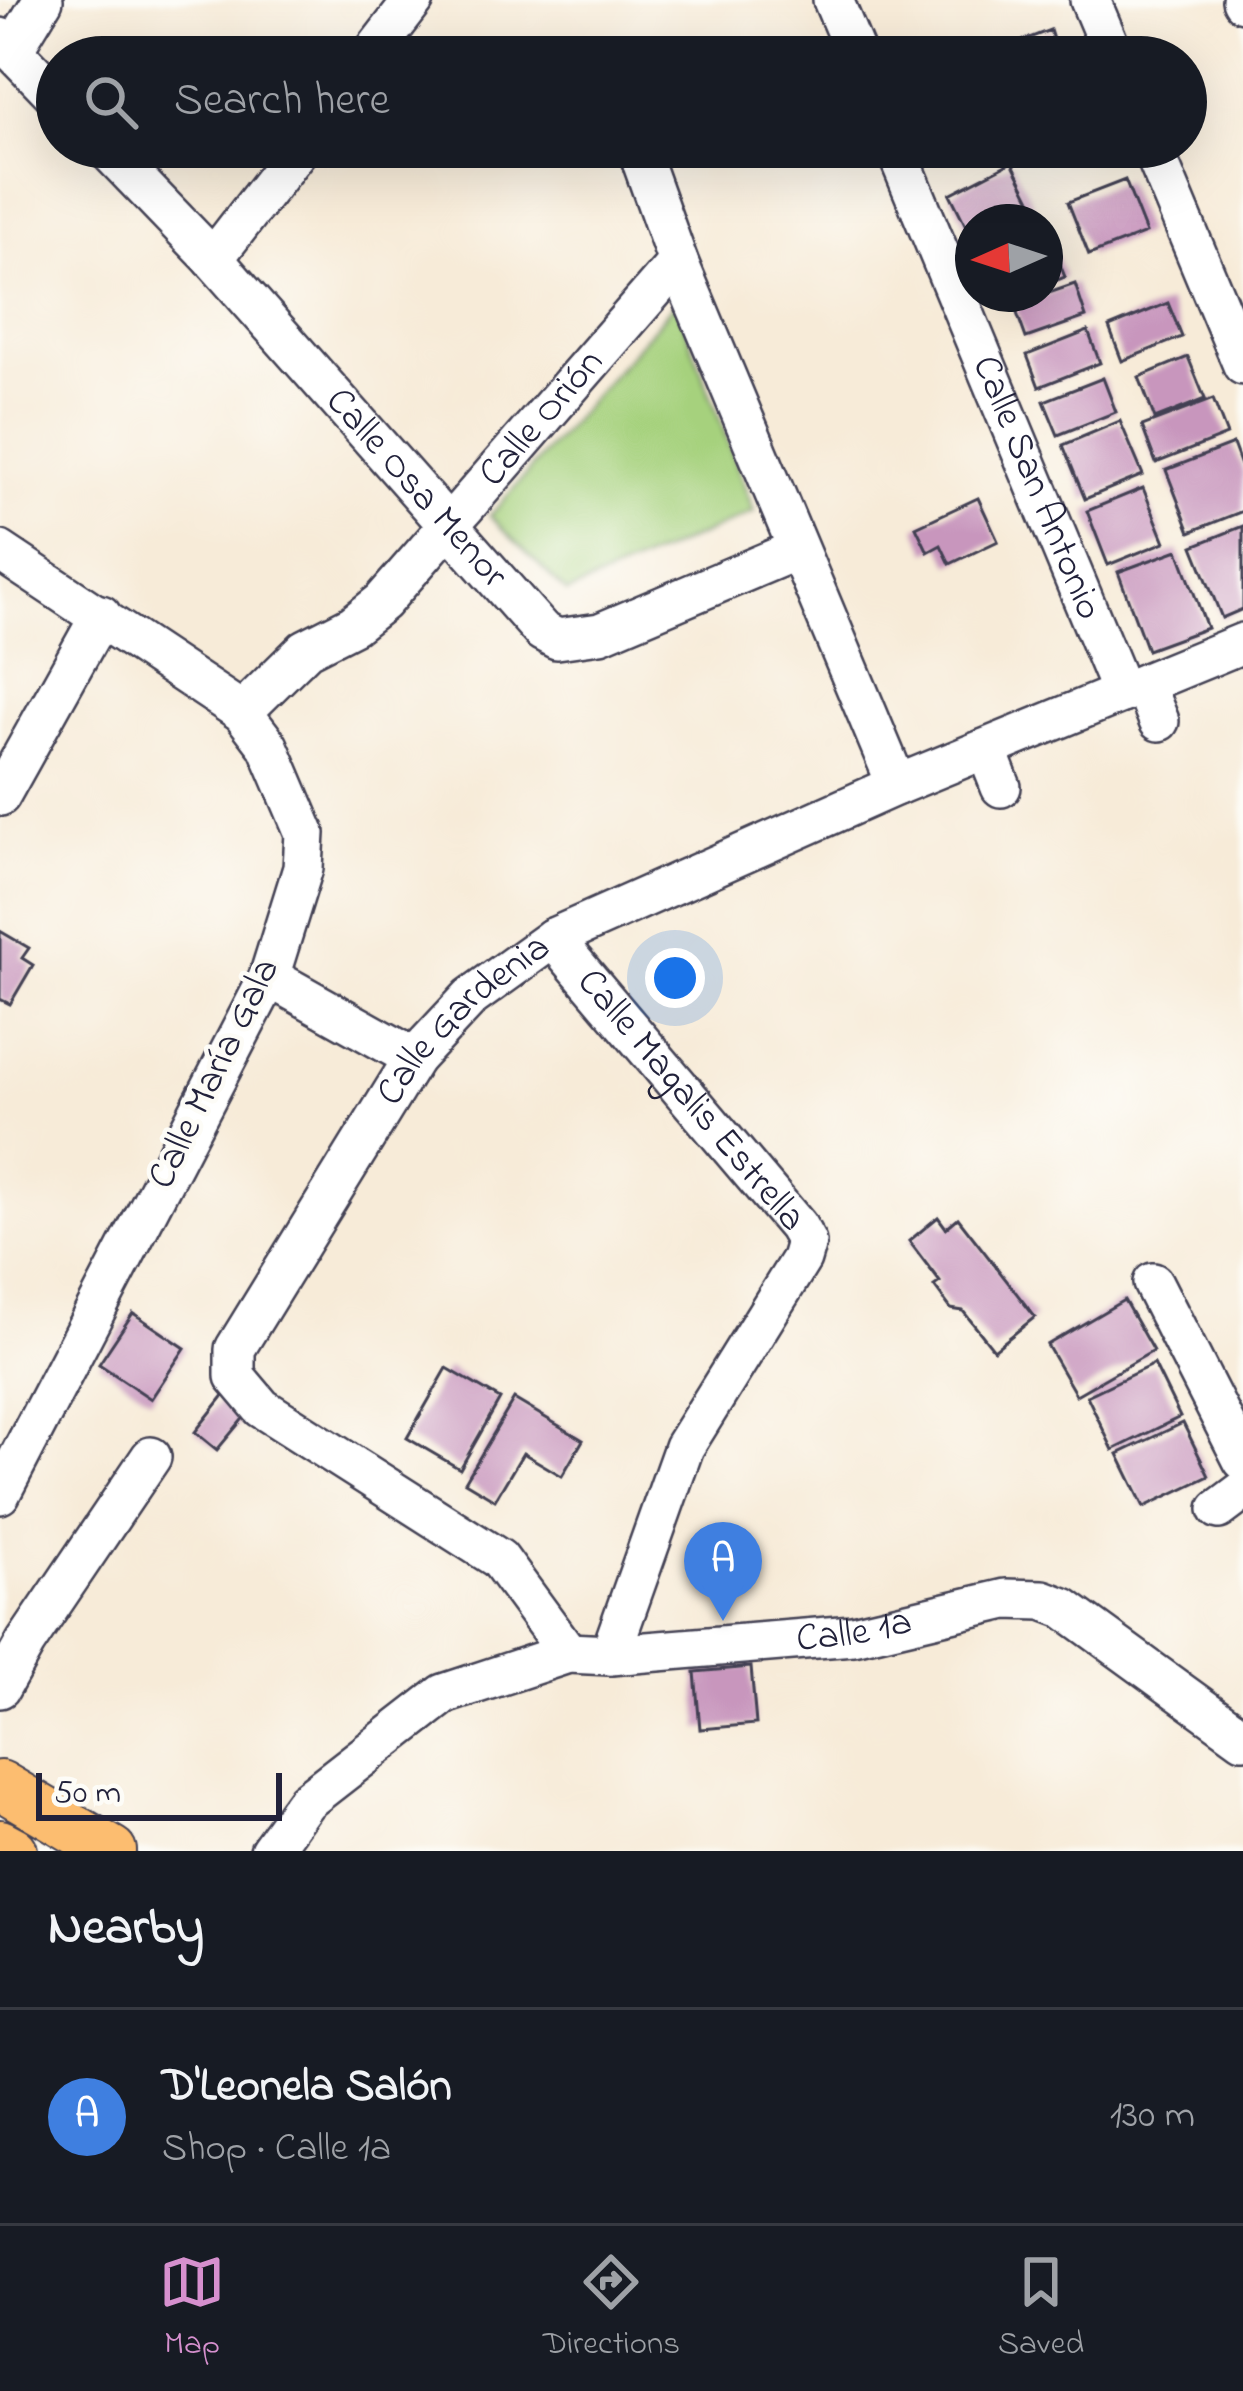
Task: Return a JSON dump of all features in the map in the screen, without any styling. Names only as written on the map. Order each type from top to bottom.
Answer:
[{"type":"main road","points":[[0,1785],[112,1851]]},
{"type":"main road","points":[[0,1844],[13,1851]]},
{"type":"street","points":[[36,76],[6,45],[43,0]]},
{"type":"street","points":[[386,36],[414,0]]},
{"type":"street","points":[[833,0],[848,36]]},
{"type":"street","points":[[1094,1],[1106,36]]},
{"type":"street","name":"Calle Osa Menor","points":[[125,168],[213,259],[542,631],[557,639],[600,633],[796,550]]},
{"type":"street","points":[[213,259],[284,168]]},
{"type":"street","points":[[644,168],[678,262],[897,785]]},
{"type":"street","name":"Calle San Antonio","points":[[904,168],[1133,688],[1159,721]]},
{"type":"street","points":[[1161,168],[1243,364]]},
{"type":"street","name":"Calle Orión","points":[[242,712],[306,649],[353,625],[382,602],[678,262]]},
{"type":"street","name":"Calle María Gala","points":[[0,551],[242,712],[268,746],[305,833],[304,868],[269,977],[0,1494]]},
{"type":"street","points":[[0,796],[100,615]]},
{"type":"street","name":"Calle Gardenia","points":[[568,1653],[500,1559],[262,1408],[235,1376],[235,1349],[414,1058],[471,997],[553,938],[897,785],[1243,643]]},
{"type":"street","points":[[986,749],[1001,788]]},
{"type":"street","name":"Calle Magalis Estrella","points":[[553,938],[806,1242],[801,1259],[684,1447],[610,1655]]},
{"type":"street","points":[[269,977],[414,1058]]},
{"type":"street","points":[[1153,1283],[1243,1460]]},
{"type":"street","points":[[0,1688],[151,1457]]},
{"type":"street","name":"Calle 1a","points":[[270,1851],[305,1802],[444,1694],[568,1653],[610,1655],[854,1635],[1006,1599],[1043,1600],[1064,1608],[1243,1738]]},
{"type":"green space","points":[[676,302],[754,512],[567,593],[490,516]]},
{"type":"building","points":[[1000,168],[1015,168],[1033,204],[955,204],[950,194]]},
{"type":"building","points":[[1125,180],[1146,233],[1089,255],[1068,202]]},
{"type":"building","points":[[1075,284],[1086,317],[1026,338],[1017,312],[1063,312],[1063,288]]},
{"type":"building","points":[[1168,303],[1182,337],[1122,361],[1109,327]]},
{"type":"building","points":[[1088,331],[1100,363],[1039,387],[1027,355]]},
{"type":"building","points":[[1188,357],[1205,399],[1155,419],[1139,377]]},
{"type":"building","points":[[1103,378],[1116,412],[1058,435],[1044,401]]},
{"type":"building","points":[[1213,399],[1227,435],[1156,463],[1142,426]]},
{"type":"building","points":[[1120,421],[1143,475],[1085,499],[1063,445]]},
{"type":"building","points":[[1233,444],[1243,471],[1243,511],[1190,532],[1166,470]]},
{"type":"building","points":[[1143,488],[1165,542],[1108,565],[1087,511]]},
{"type":"building","points":[[978,498],[998,541],[950,564],[941,545],[928,552],[916,527]]},
{"type":"building","points":[[1243,526],[1243,609],[1222,618],[1193,546]]},
{"type":"building","points":[[1178,550],[1207,628],[1147,650],[1118,572]]},
{"type":"building","points":[[0,931],[29,948],[22,958],[33,965],[10,1004],[0,999]]},
{"type":"building","points":[[938,1217],[946,1228],[958,1218],[1035,1317],[994,1350],[963,1311],[951,1309],[934,1286],[940,1282],[909,1241]]},
{"type":"building","points":[[1124,1300],[1153,1351],[1076,1395],[1047,1345]]},
{"type":"building","points":[[133,1313],[185,1348],[151,1399],[99,1364]]},
{"type":"building","points":[[1154,1364],[1180,1417],[1113,1450],[1087,1396]]},
{"type":"building","points":[[447,1368],[500,1399],[460,1469],[407,1438]]},
{"type":"building","points":[[233,1384],[256,1403],[217,1450],[195,1432]]},
{"type":"building","points":[[514,1399],[583,1440],[562,1476],[523,1453],[495,1500],[465,1482]]},
{"type":"building","points":[[1183,1423],[1209,1476],[1144,1507],[1118,1454]]},
{"type":"building","points":[[751,1667],[756,1724],[700,1729],[695,1672]]},
{"type":"place","name":"D'Leonela Salón","points":[[723,1621]]}]
